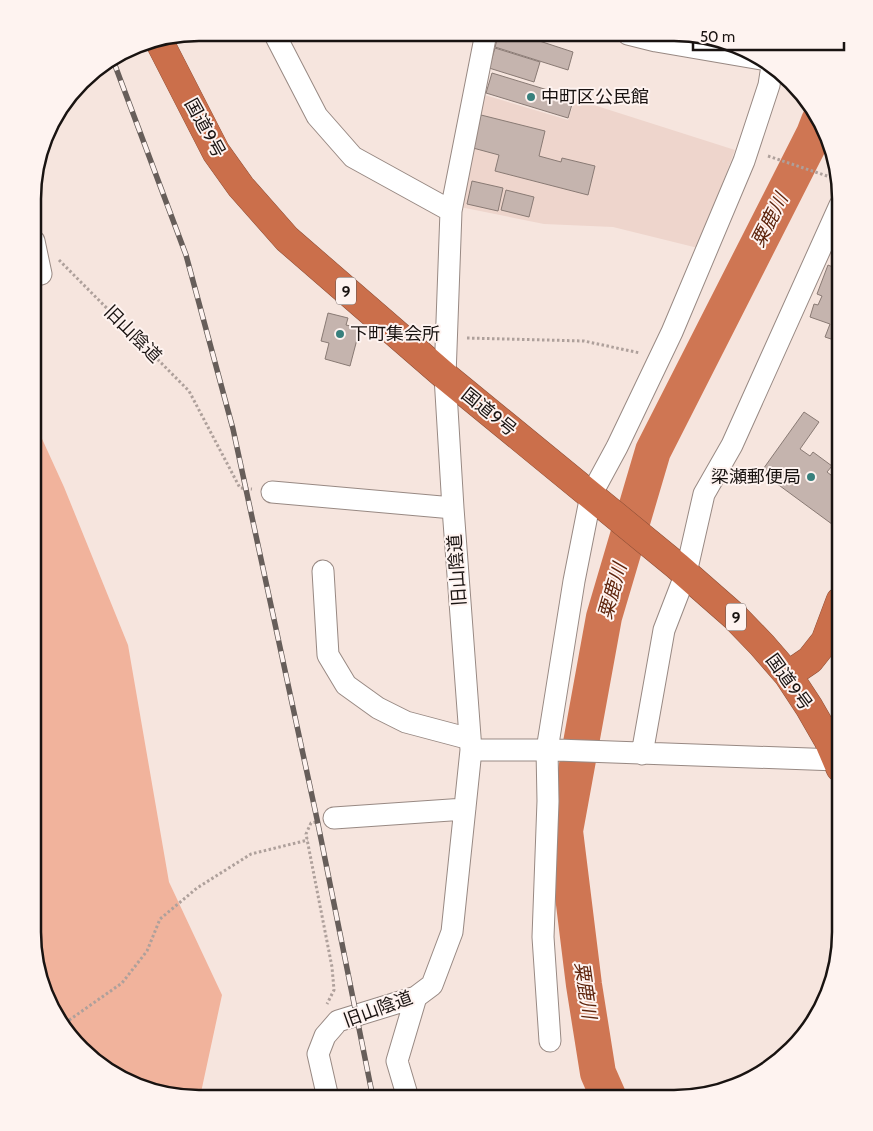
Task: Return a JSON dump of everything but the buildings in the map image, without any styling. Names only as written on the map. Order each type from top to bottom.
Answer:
[{"type":"highway","name":"国道9号","points":[[162,46],[216,152],[241,187],[287,239],[445,376],[682,570],[734,616],[788,675],[831,747]]},
{"type":"highway","points":[[788,675],[810,660],[825,640],[831,623]]},
{"type":"street","points":[[278,41],[317,116],[353,157],[451,210]]},
{"type":"street","points":[[453,508],[445,376],[451,210],[484,41]]},
{"type":"street","points":[[656,41],[738,55]]},
{"type":"street","points":[[550,1041],[543,937],[548,801],[552,750],[574,581],[596,499],[617,447],[672,332],[744,161],[771,75]]},
{"type":"street","points":[[642,754],[664,630],[704,494],[732,445],[832,223]]},
{"type":"street","name":"旧山陰道","points":[[272,492],[453,508],[470,745],[452,932],[432,985],[416,997],[338,1021],[325,1036],[318,1054],[326,1090]]},
{"type":"street","points":[[323,571],[328,655],[346,685],[378,708],[406,722],[470,745],[831,764]]},
{"type":"street","points":[[334,818],[465,809]]},
{"type":"street","points":[[406,1090],[397,1061],[416,997]]},
{"type":"path","points":[[763,154],[830,177]]},
{"type":"path","name":"旧山陰道","points":[[54,255],[189,391],[240,488],[272,492]]},
{"type":"path","points":[[447,337],[584,341],[660,358]]},
{"type":"path","points":[[325,1036],[322,1015],[334,990],[333,974],[306,834],[311,823],[334,818]]},
{"type":"path","points":[[68,1020],[122,983],[147,951],[160,919],[197,888],[251,854],[308,840]]},
{"type":"shaded area","points":[[478,93],[568,120],[575,99],[735,150],[698,248],[613,227],[544,224],[460,207]]},
{"type":"shaded area","points":[[41,437],[64,487],[128,645],[169,882],[222,995],[202,1090],[199,1090],[158,1084],[139,1078],[120,1069],[95,1051],[80,1036],[68,1019],[58,1002],[50,982],[44,962],[41,932]]},
{"type":"waterway","name":"粟鹿川","points":[[605,1090],[598,1073],[584,985],[565,831],[604,617],[653,451],[815,130]]},
{"type":"railway","points":[[115,65],[186,255],[233,429],[317,819],[371,1090]]},
{"type":"place","name":"中町区公民館","points":[[531,97]]},
{"type":"place","name":"下町集会所","points":[[340,334]]},
{"type":"place","name":"梁瀬郵便局","points":[[811,477]]}]
